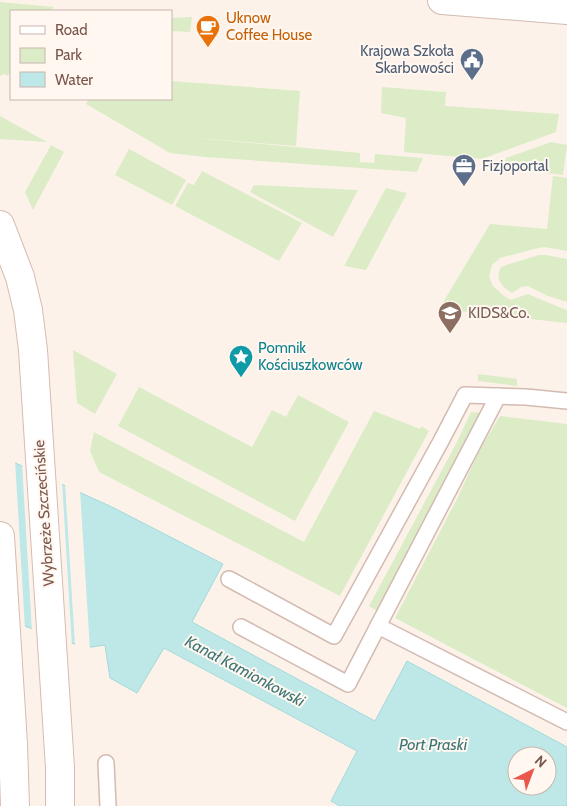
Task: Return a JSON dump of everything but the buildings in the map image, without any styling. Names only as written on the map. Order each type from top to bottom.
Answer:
[{"type":"main road","points":[[442,0],[567,10]]},
{"type":"main road","name":"Wybrzeże Szczecińskie","points":[[0,225],[20,277],[28,310],[33,350],[60,768],[60,806]]},
{"type":"main road","points":[[0,536],[15,806]]},
{"type":"lane","points":[[229,579],[334,636],[465,395],[526,397],[567,402]]},
{"type":"lane","points":[[241,627],[348,684],[498,396]]},
{"type":"lane","points":[[378,626],[567,722]]},
{"type":"lane","points":[[106,763],[108,806]]},
{"type":"green space","points":[[0,2],[54,7],[51,10],[10,10],[10,72],[8,76],[5,74],[0,76]]},
{"type":"green space","points":[[192,17],[190,32],[172,31],[172,18]]},
{"type":"green space","points":[[172,81],[300,91],[296,146],[184,137],[360,153],[360,162],[374,163],[375,154],[423,158],[417,172],[170,153],[86,104],[88,100],[172,100]]},
{"type":"green space","points":[[382,87],[446,92],[445,106],[559,114],[556,132],[482,159],[404,152],[406,118],[381,113]]},
{"type":"green space","points":[[0,116],[47,142],[0,139]]},
{"type":"green space","points":[[551,142],[567,145],[563,175],[502,168],[506,158]]},
{"type":"green space","points":[[51,145],[64,152],[33,210],[25,192]]},
{"type":"green space","points":[[129,149],[186,180],[172,205],[115,175]]},
{"type":"green space","points":[[202,171],[302,223],[279,261],[175,206],[188,183],[194,185]]},
{"type":"green space","points":[[553,176],[567,178],[567,251],[544,247],[500,258],[492,265],[489,277],[493,286],[511,300],[528,294],[567,310],[567,323],[439,309],[490,224],[547,229]]},
{"type":"green space","points":[[254,185],[358,190],[333,237],[250,192]]},
{"type":"green space","points":[[386,188],[407,193],[366,270],[344,266]]},
{"type":"green space","points":[[539,255],[567,259],[567,302],[548,296],[528,286],[521,287],[512,293],[500,282],[500,268]]},
{"type":"green space","points":[[73,350],[117,374],[95,414],[77,403]]},
{"type":"green space","points":[[478,374],[517,379],[517,386],[478,381]]},
{"type":"green space","points":[[139,387],[252,447],[272,410],[286,417],[298,395],[349,422],[295,521],[118,426]]},
{"type":"green space","points":[[374,411],[420,429],[421,426],[429,431],[340,596],[99,472],[90,451],[94,432],[304,542]]},
{"type":"green space","points":[[471,412],[482,413],[377,611],[369,606],[456,444]]},
{"type":"green space","points":[[500,416],[567,424],[567,708],[395,618],[457,499],[480,449]]},
{"type":"water","points":[[0,456],[112,507],[223,564],[192,622],[375,721],[407,661],[567,747],[567,806],[340,806],[331,801],[357,751],[164,648],[137,693],[110,678],[105,645],[85,648],[0,617]]},
{"type":"pier","points":[[0,453],[15,460],[25,629],[0,620]]},
{"type":"pier","points":[[22,463],[62,481],[72,646],[32,632]]},
{"type":"pier","points":[[65,483],[80,490],[90,650],[86,651],[75,647]]},
{"type":"place","name":"Uknow Coffee House","points":[[208,48]]},
{"type":"place","name":"Krajowa Szkoła Skarbowości","points":[[472,81]]},
{"type":"place","name":"Fizjoportal","points":[[464,187]]},
{"type":"place","name":"KIDS&Co.","points":[[450,334]]},
{"type":"place","name":"Pomnik Kościuszkowców","points":[[241,378]]},
{"type":"water label","name":"Kanał Kamionkowski","points":[[245,671]]},
{"type":"water label","name":"Port Praski","points":[[433,744]]}]
